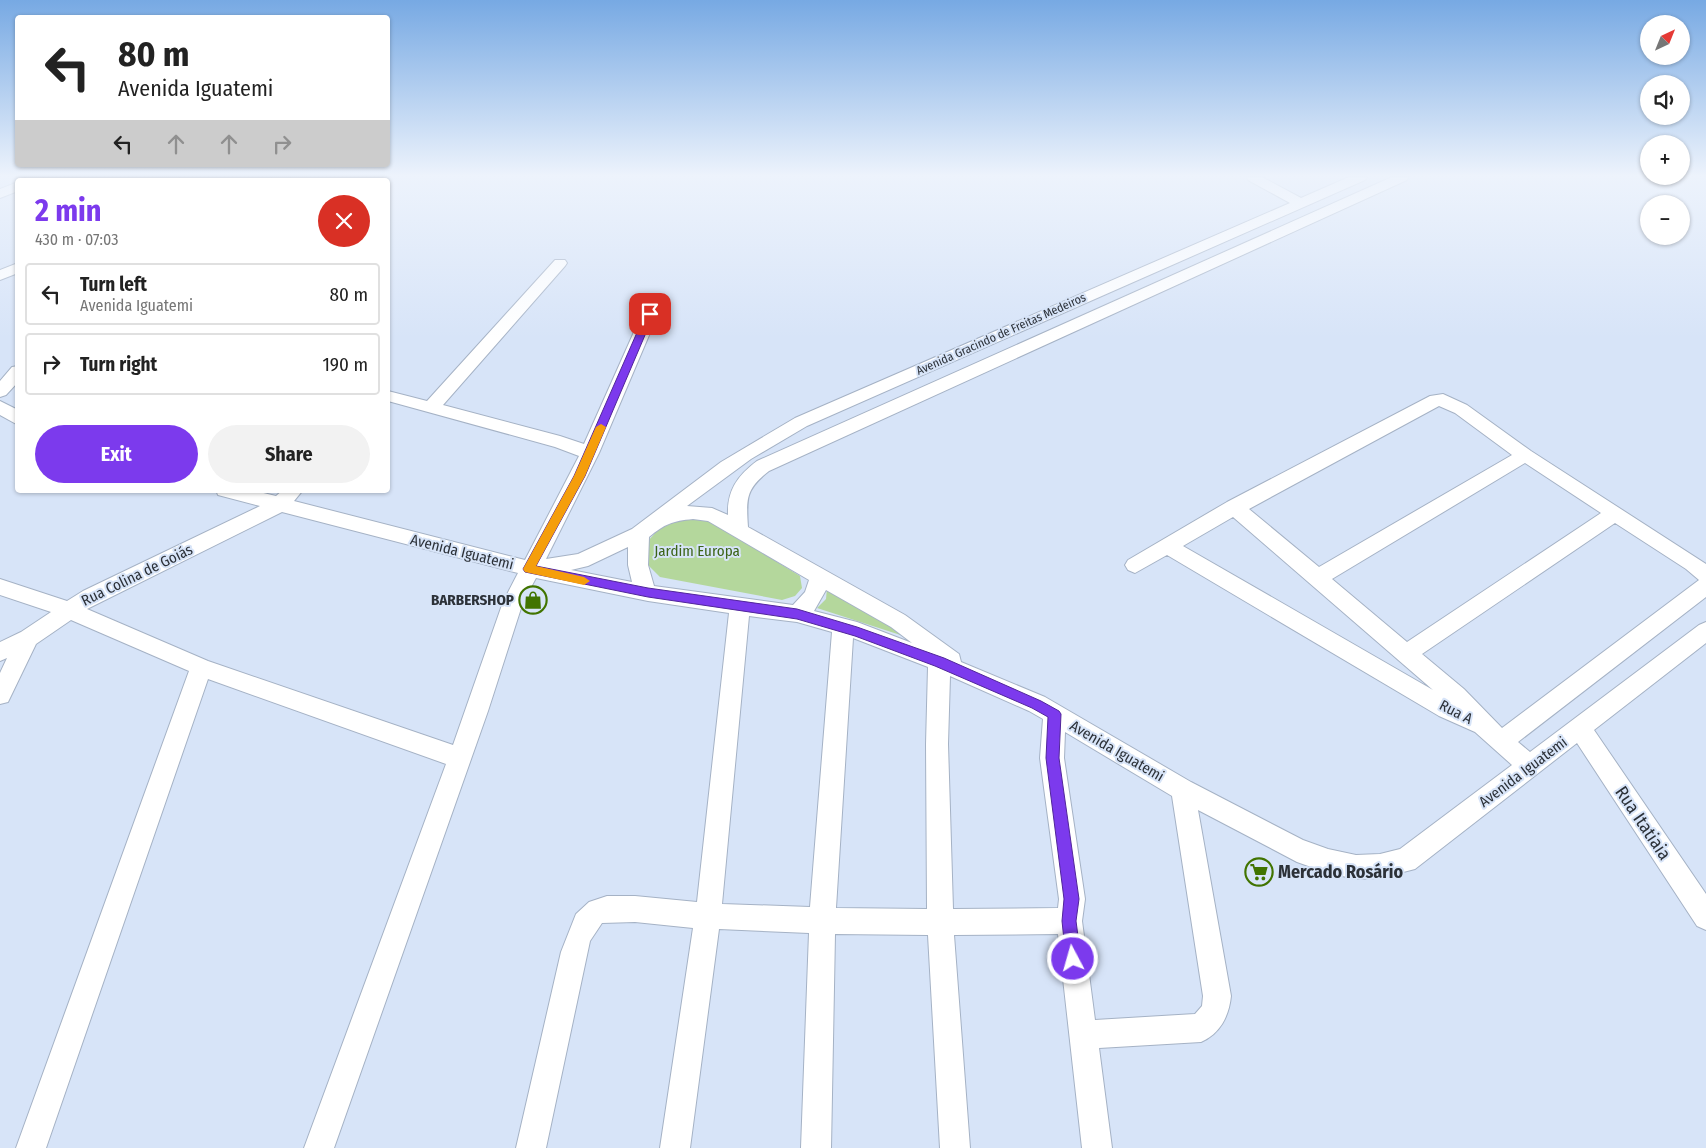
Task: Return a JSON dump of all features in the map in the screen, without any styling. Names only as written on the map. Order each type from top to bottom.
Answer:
[{"type":"street","name":"Avenida Gracindo de Freitas Medeiros","points":[[529,569],[581,561],[639,534],[730,463],[802,422],[1234,231]]},
{"type":"street","name":"Avenida Gracindo de Freitas Medeiros","points":[[738,529],[736,504],[738,497],[746,480],[762,466],[1283,231]]},
{"type":"street","points":[[430,407],[560,262]]},
{"type":"street","points":[[0,276],[15,268]]},
{"type":"street","points":[[319,1148],[460,758],[513,602],[590,453],[650,314],[644,298]]},
{"type":"street","points":[[0,391],[15,374]]},
{"type":"street","points":[[390,397],[560,442],[590,453]]},
{"type":"street","points":[[1135,565],[1234,507],[1436,400],[1451,403],[1706,575]]},
{"type":"street","points":[[0,407],[15,417]]},
{"type":"street","points":[[1317,578],[1526,455]]},
{"type":"street","name":"Avenida Iguatemi","points":[[236,493],[529,569],[648,593],[797,614],[843,627],[939,662],[1037,704],[1183,790],[1296,850],[1337,863],[1356,866],[1380,866],[1406,860],[1581,729],[1706,631]]},
{"type":"street","name":"Rua Colina de Goiás","points":[[0,652],[28,638],[90,597],[279,505],[291,493]]},
{"type":"street","name":"Rua A","points":[[1234,507],[1407,653],[1456,696],[1484,726]]},
{"type":"street","points":[[659,519],[672,514],[693,512],[712,515],[898,621],[969,675]]},
{"type":"street","points":[[1407,653],[1614,514]]},
{"type":"street","points":[[639,534],[638,569],[640,580],[648,593]]},
{"type":"street","name":"Rua A","points":[[1167,546],[1447,709],[1484,726]]},
{"type":"street","points":[[797,614],[809,604],[817,591],[820,576]]},
{"type":"street","points":[[1502,742],[1706,586]]},
{"type":"street","points":[[0,587],[68,610],[201,667],[460,758]]},
{"type":"street","points":[[675,1148],[708,916],[740,606]]},
{"type":"street","points":[[816,1148],[822,920],[843,627]]},
{"type":"street","points":[[0,695],[28,638]]},
{"type":"street","points":[[939,662],[940,922],[955,1148]]},
{"type":"street","points":[[31,1148],[201,667]]},
{"type":"street","points":[[1054,714],[1052,758],[1072,899],[1069,921],[1097,1148]]},
{"type":"street","points":[[1484,726],[1530,767]]},
{"type":"street","name":"Rua Itatiaia","points":[[1581,729],[1706,917]]},
{"type":"street","points":[[1082,1035],[1201,1028],[1213,1015],[1216,1008],[1217,996],[1183,790]]},
{"type":"street","points":[[531,1148],[579,933],[587,920],[598,911],[615,908],[708,916],[822,920],[940,922],[1069,921]]},
{"type":"green space","name":"Jardim Europa","points":[[681,519],[707,519],[800,576],[802,588],[795,596],[782,600],[660,577],[648,565],[647,542],[659,529]]},
{"type":"green space","points":[[827,588],[919,641],[817,608],[826,599]]},
{"type":"slow traffic","points":[[584,581],[529,569],[580,476],[601,427]]},
{"type":"place","name":"BARBERSHOP","points":[[533,600]]},
{"type":"place","name":"Mercado Rosário","points":[[1259,872]]},
{"type":"route","points":[[650,314],[580,476],[529,569],[648,593],[797,614],[857,631],[939,662],[1037,704],[1054,714],[1052,758],[1072,899],[1069,921],[1073,959]]}]
